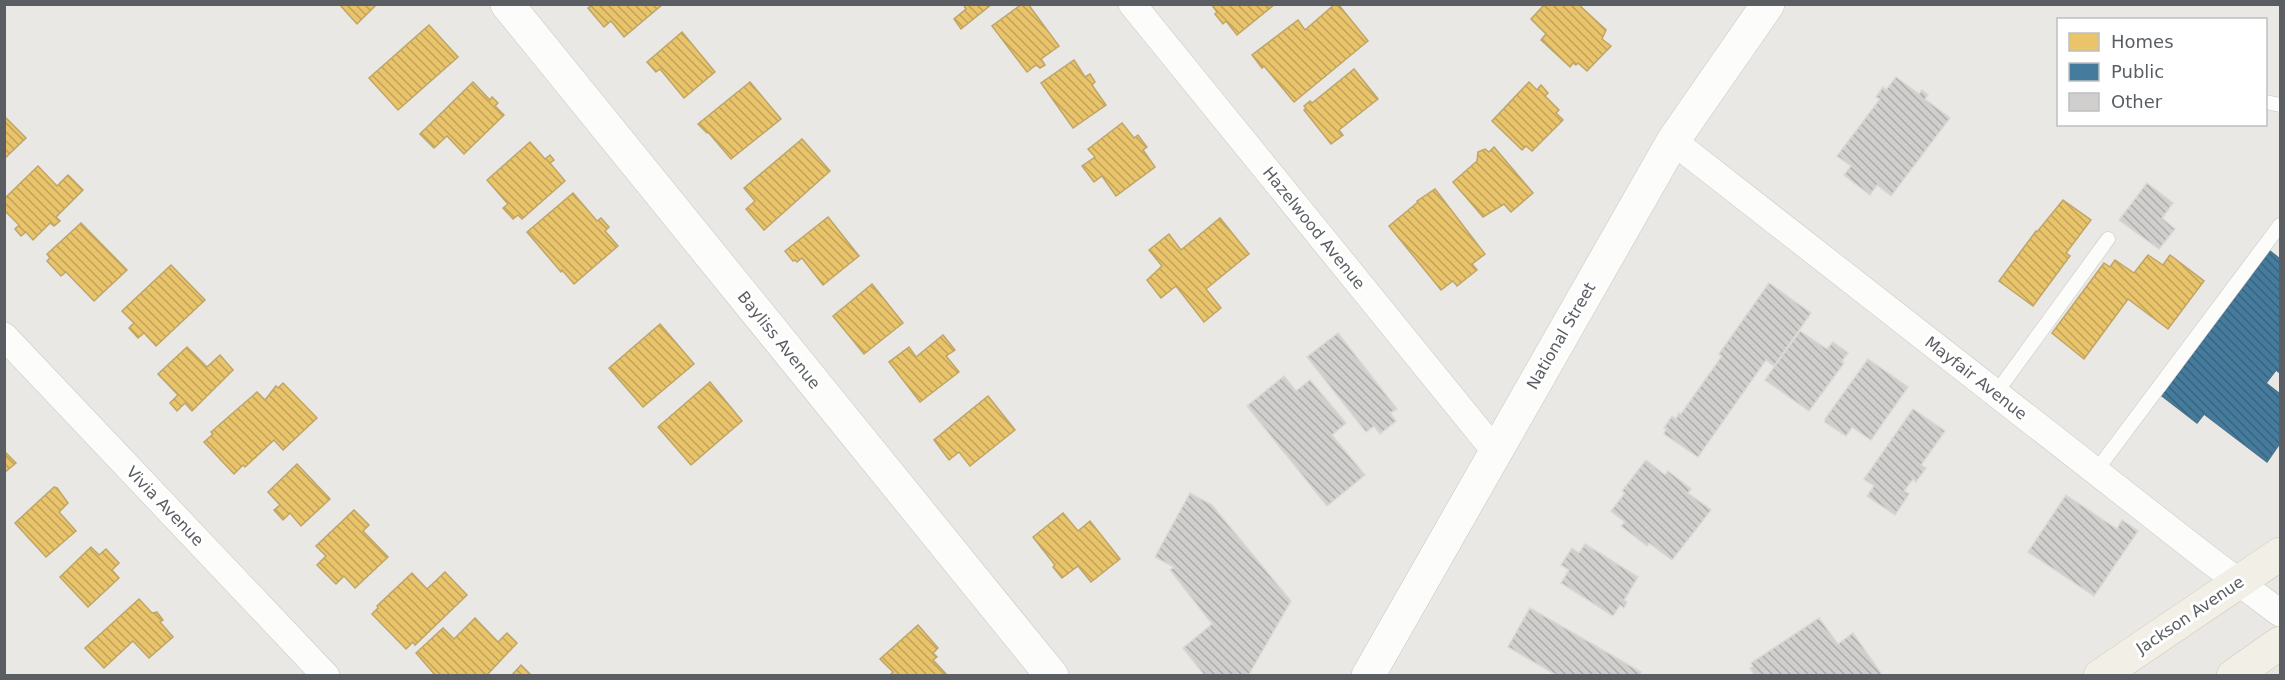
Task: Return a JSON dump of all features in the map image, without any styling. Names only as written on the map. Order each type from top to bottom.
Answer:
[{"type":"main road","name":"Jackson Avenue","points":[[2100,675],[2280,555]]},
{"type":"main road","points":[[2233,675],[2280,643]]},
{"type":"street","name":"Bayliss Avenue","points":[[507,4],[1052,675]]},
{"type":"street","name":"Hazelwood Avenue","points":[[1132,4],[1495,451]]},
{"type":"street","name":"National Street","points":[[1368,675],[1673,141],[1768,4]]},
{"type":"street","name":"Mayfair Avenue","points":[[1673,141],[2280,613]]},
{"type":"street","name":"Vivia Avenue","points":[[4,336],[326,675]]},
{"type":"lane","points":[[2096,471],[2280,225]]},
{"type":"lane","points":[[1996,393],[2108,239]]},
{"type":"building: Homes","points":[[339,4],[377,4],[357,24]]},
{"type":"building: Homes","points":[[593,4],[663,4],[624,37],[611,21],[604,27],[588,8]]},
{"type":"building: Homes","points":[[963,4],[992,4],[961,29],[954,19],[966,9]]},
{"type":"building: Homes","points":[[1022,4],[1028,4],[1059,46],[1041,59],[1045,65],[1040,68],[1036,65],[1027,72],[992,26]]},
{"type":"building: Homes","points":[[1211,4],[1275,4],[1237,35],[1226,21],[1223,24]]},
{"type":"building: Homes","points":[[1335,4],[1338,4],[1368,41],[1294,102],[1252,55],[1298,20],[1305,30]]},
{"type":"building: Homes","points":[[1545,4],[1578,4],[1606,30],[1602,39],[1611,46],[1587,71],[1578,63],[1576,65],[1573,63],[1570,67],[1541,40],[1546,34],[1531,19]]},
{"type":"building: Homes","points":[[429,25],[458,57],[398,110],[369,78]]},
{"type":"building: Homes","points":[[682,32],[715,72],[684,98],[660,69],[656,72],[647,62]]},
{"type":"building: Homes","points":[[1074,60],[1085,77],[1090,74],[1095,82],[1092,85],[1106,105],[1073,128],[1041,83]]},
{"type":"building: Homes","points":[[1354,69],[1378,99],[1339,130],[1343,135],[1331,144],[1304,110],[1306,108],[1304,106],[1310,101],[1312,103]]},
{"type":"building: Homes","points":[[473,82],[490,100],[492,97],[498,103],[495,106],[504,115],[464,154],[447,136],[434,148],[420,134]]},
{"type":"building: Homes","points":[[750,82],[781,119],[731,159],[698,124]]},
{"type":"building: Homes","points":[[1529,82],[1537,90],[1541,85],[1548,93],[1545,96],[1559,110],[1556,113],[1563,120],[1532,151],[1526,146],[1522,150],[1492,121]]},
{"type":"building: Homes","points":[[4,116],[26,138],[4,159]]},
{"type":"building: Homes","points":[[1122,123],[1134,138],[1138,135],[1147,147],[1143,150],[1155,167],[1116,196],[1102,176],[1094,182],[1082,166],[1095,157],[1088,149]]},
{"type":"building: Homes","points":[[802,139],[830,171],[764,230],[746,209],[755,201],[744,188]]},
{"type":"building: Homes","points":[[530,142],[545,159],[550,155],[554,160],[550,163],[565,181],[522,219],[518,215],[513,219],[503,208],[508,204],[487,180]]},
{"type":"building: Homes","points":[[1494,147],[1533,193],[1511,212],[1504,204],[1483,217],[1453,182],[1477,161],[1478,152],[1485,149],[1489,152]]},
{"type":"building: Homes","points":[[38,166],[57,186],[68,175],[83,190],[56,217],[60,221],[54,226],[50,223],[33,240],[26,232],[21,236],[15,229],[19,225],[4,210],[4,199]]},
{"type":"building: Homes","points":[[1435,189],[1485,254],[1472,264],[1477,270],[1457,286],[1453,281],[1441,290],[1389,226],[1417,201]]},
{"type":"building: Homes","points":[[573,193],[597,221],[601,218],[609,227],[605,231],[618,246],[574,284],[527,232]]},
{"type":"building: Homes","points":[[2063,200],[2091,220],[2066,253],[2070,256],[2033,306],[1999,281],[2036,231]]},
{"type":"building: Homes","points":[[828,217],[859,256],[823,285],[802,258],[797,262],[793,261],[785,251]]},
{"type":"building: Homes","points":[[1220,218],[1249,254],[1206,289],[1221,308],[1204,322],[1176,286],[1161,298],[1147,280],[1162,266],[1149,250],[1169,234],[1181,250]]},
{"type":"building: Homes","points":[[81,223],[127,270],[94,301],[66,272],[61,276],[47,261],[50,258],[47,254]]},
{"type":"building: Homes","points":[[2148,255],[2163,265],[2170,255],[2204,281],[2168,329],[2128,299],[2084,359],[2052,333],[2104,263],[2110,267],[2115,260],[2134,273]]},
{"type":"building: Homes","points":[[171,265],[205,300],[156,346],[144,333],[138,338],[129,328],[134,323],[122,311]]},
{"type":"building: Homes","points":[[872,284],[903,323],[864,354],[833,316]]},
{"type":"building: Homes","points":[[660,324],[694,364],[643,407],[609,368]]},
{"type":"building: Homes","points":[[943,335],[955,350],[946,356],[959,372],[920,402],[889,362],[909,347],[916,357]]},
{"type":"building: Homes","points":[[187,347],[207,367],[220,355],[233,370],[192,411],[185,403],[177,411],[170,403],[178,395],[158,374]]},
{"type":"building: Homes","points":[[710,382],[742,421],[691,465],[658,427]]},
{"type":"building: Homes","points":[[283,383],[317,418],[283,450],[274,440],[234,474],[204,442],[213,434],[211,432],[257,392],[265,400],[276,386],[278,388]]},
{"type":"building: Homes","points":[[988,396],[1015,430],[970,466],[959,452],[949,460],[934,440]]},
{"type":"building: Homes","points":[[4,451],[16,463],[4,473]]},
{"type":"building: Homes","points":[[297,464],[330,499],[301,526],[290,513],[283,520],[274,510],[280,505],[268,492]]},
{"type":"building: Homes","points":[[54,487],[68,503],[59,512],[76,531],[46,557],[15,523]]},
{"type":"building: Homes","points":[[354,510],[369,525],[363,531],[388,557],[355,588],[344,576],[336,584],[317,565],[326,556],[316,546]]},
{"type":"building: Homes","points":[[1063,513],[1078,531],[1090,521],[1120,559],[1091,582],[1078,566],[1062,578],[1033,537]]},
{"type":"building: Homes","points":[[91,547],[99,555],[106,549],[119,563],[112,570],[119,578],[88,607],[60,577]]},
{"type":"building: Homes","points":[[445,572],[467,595],[415,645],[413,642],[406,649],[372,614],[378,608],[377,606],[412,573],[427,589]]},
{"type":"building: Homes","points":[[139,599],[152,613],[157,612],[163,620],[160,622],[173,637],[149,658],[133,641],[104,668],[85,648]]},
{"type":"building: Homes","points":[[475,618],[498,642],[507,633],[517,643],[486,676],[436,676],[416,653],[443,628],[454,639]]},
{"type":"building: Homes","points":[[918,625],[938,648],[933,653],[937,657],[933,660],[948,676],[889,676],[893,672],[880,659]]},
{"type":"building: Homes","points":[[521,665],[532,676],[511,676]]},
{"type":"building: Public","points":[[2270,251],[2280,259],[2280,373],[2276,370],[2266,383],[2280,394],[2280,443],[2267,462],[2204,414],[2197,423],[2161,395]]},
{"type":"building: Other","points":[[1896,77],[1919,94],[1922,90],[1928,95],[1925,99],[1950,118],[1891,196],[1877,185],[1870,195],[1844,175],[1851,166],[1837,156],[1880,99],[1876,97],[1883,87],[1886,90]]},
{"type":"building: Other","points":[[2147,183],[2173,203],[2162,218],[2175,229],[2159,249],[2119,220]]},
{"type":"building: Other","points":[[1769,283],[1811,313],[1774,366],[1766,360],[1698,457],[1664,434],[1666,429],[1664,428],[1672,416],[1676,419],[1679,413],[1681,414],[1722,356],[1719,354]]},
{"type":"building: Other","points":[[1800,331],[1827,349],[1833,342],[1848,353],[1842,361],[1844,363],[1809,411],[1765,380]]},
{"type":"building: Other","points":[[1338,333],[1397,409],[1390,413],[1396,421],[1380,434],[1374,426],[1366,432],[1307,357]]},
{"type":"building: Other","points":[[1868,359],[1908,387],[1871,440],[1852,427],[1846,436],[1825,422]]},
{"type":"building: Other","points":[[1284,376],[1296,391],[1310,380],[1346,423],[1332,435],[1365,475],[1327,506],[1247,406]]},
{"type":"building: Other","points":[[1913,409],[1945,431],[1921,465],[1926,468],[1916,482],[1913,479],[1904,491],[1909,494],[1895,515],[1867,496],[1874,486],[1864,479]]},
{"type":"building: Other","points":[[1646,460],[1665,475],[1668,471],[1691,489],[1688,493],[1711,510],[1672,560],[1649,543],[1647,546],[1621,526],[1625,522],[1611,511],[1625,493],[1622,491]]},
{"type":"building: Other","points":[[1190,493],[1212,505],[1291,601],[1248,676],[1205,676],[1183,648],[1212,624],[1170,570],[1174,567],[1155,557]]},
{"type":"building: Other","points":[[2066,495],[2117,529],[2122,520],[2138,531],[2094,596],[2028,552]]},
{"type":"building: Other","points":[[1585,544],[1638,577],[1624,600],[1627,602],[1624,608],[1620,605],[1613,616],[1561,583],[1569,570],[1561,565],[1572,548],[1579,553]]},
{"type":"building: Other","points":[[1530,608],[1641,672],[1639,676],[1558,676],[1508,647]]},
{"type":"building: Other","points":[[1819,618],[1838,644],[1853,633],[1883,676],[1755,676],[1750,668],[1753,666],[1751,663]]}]
